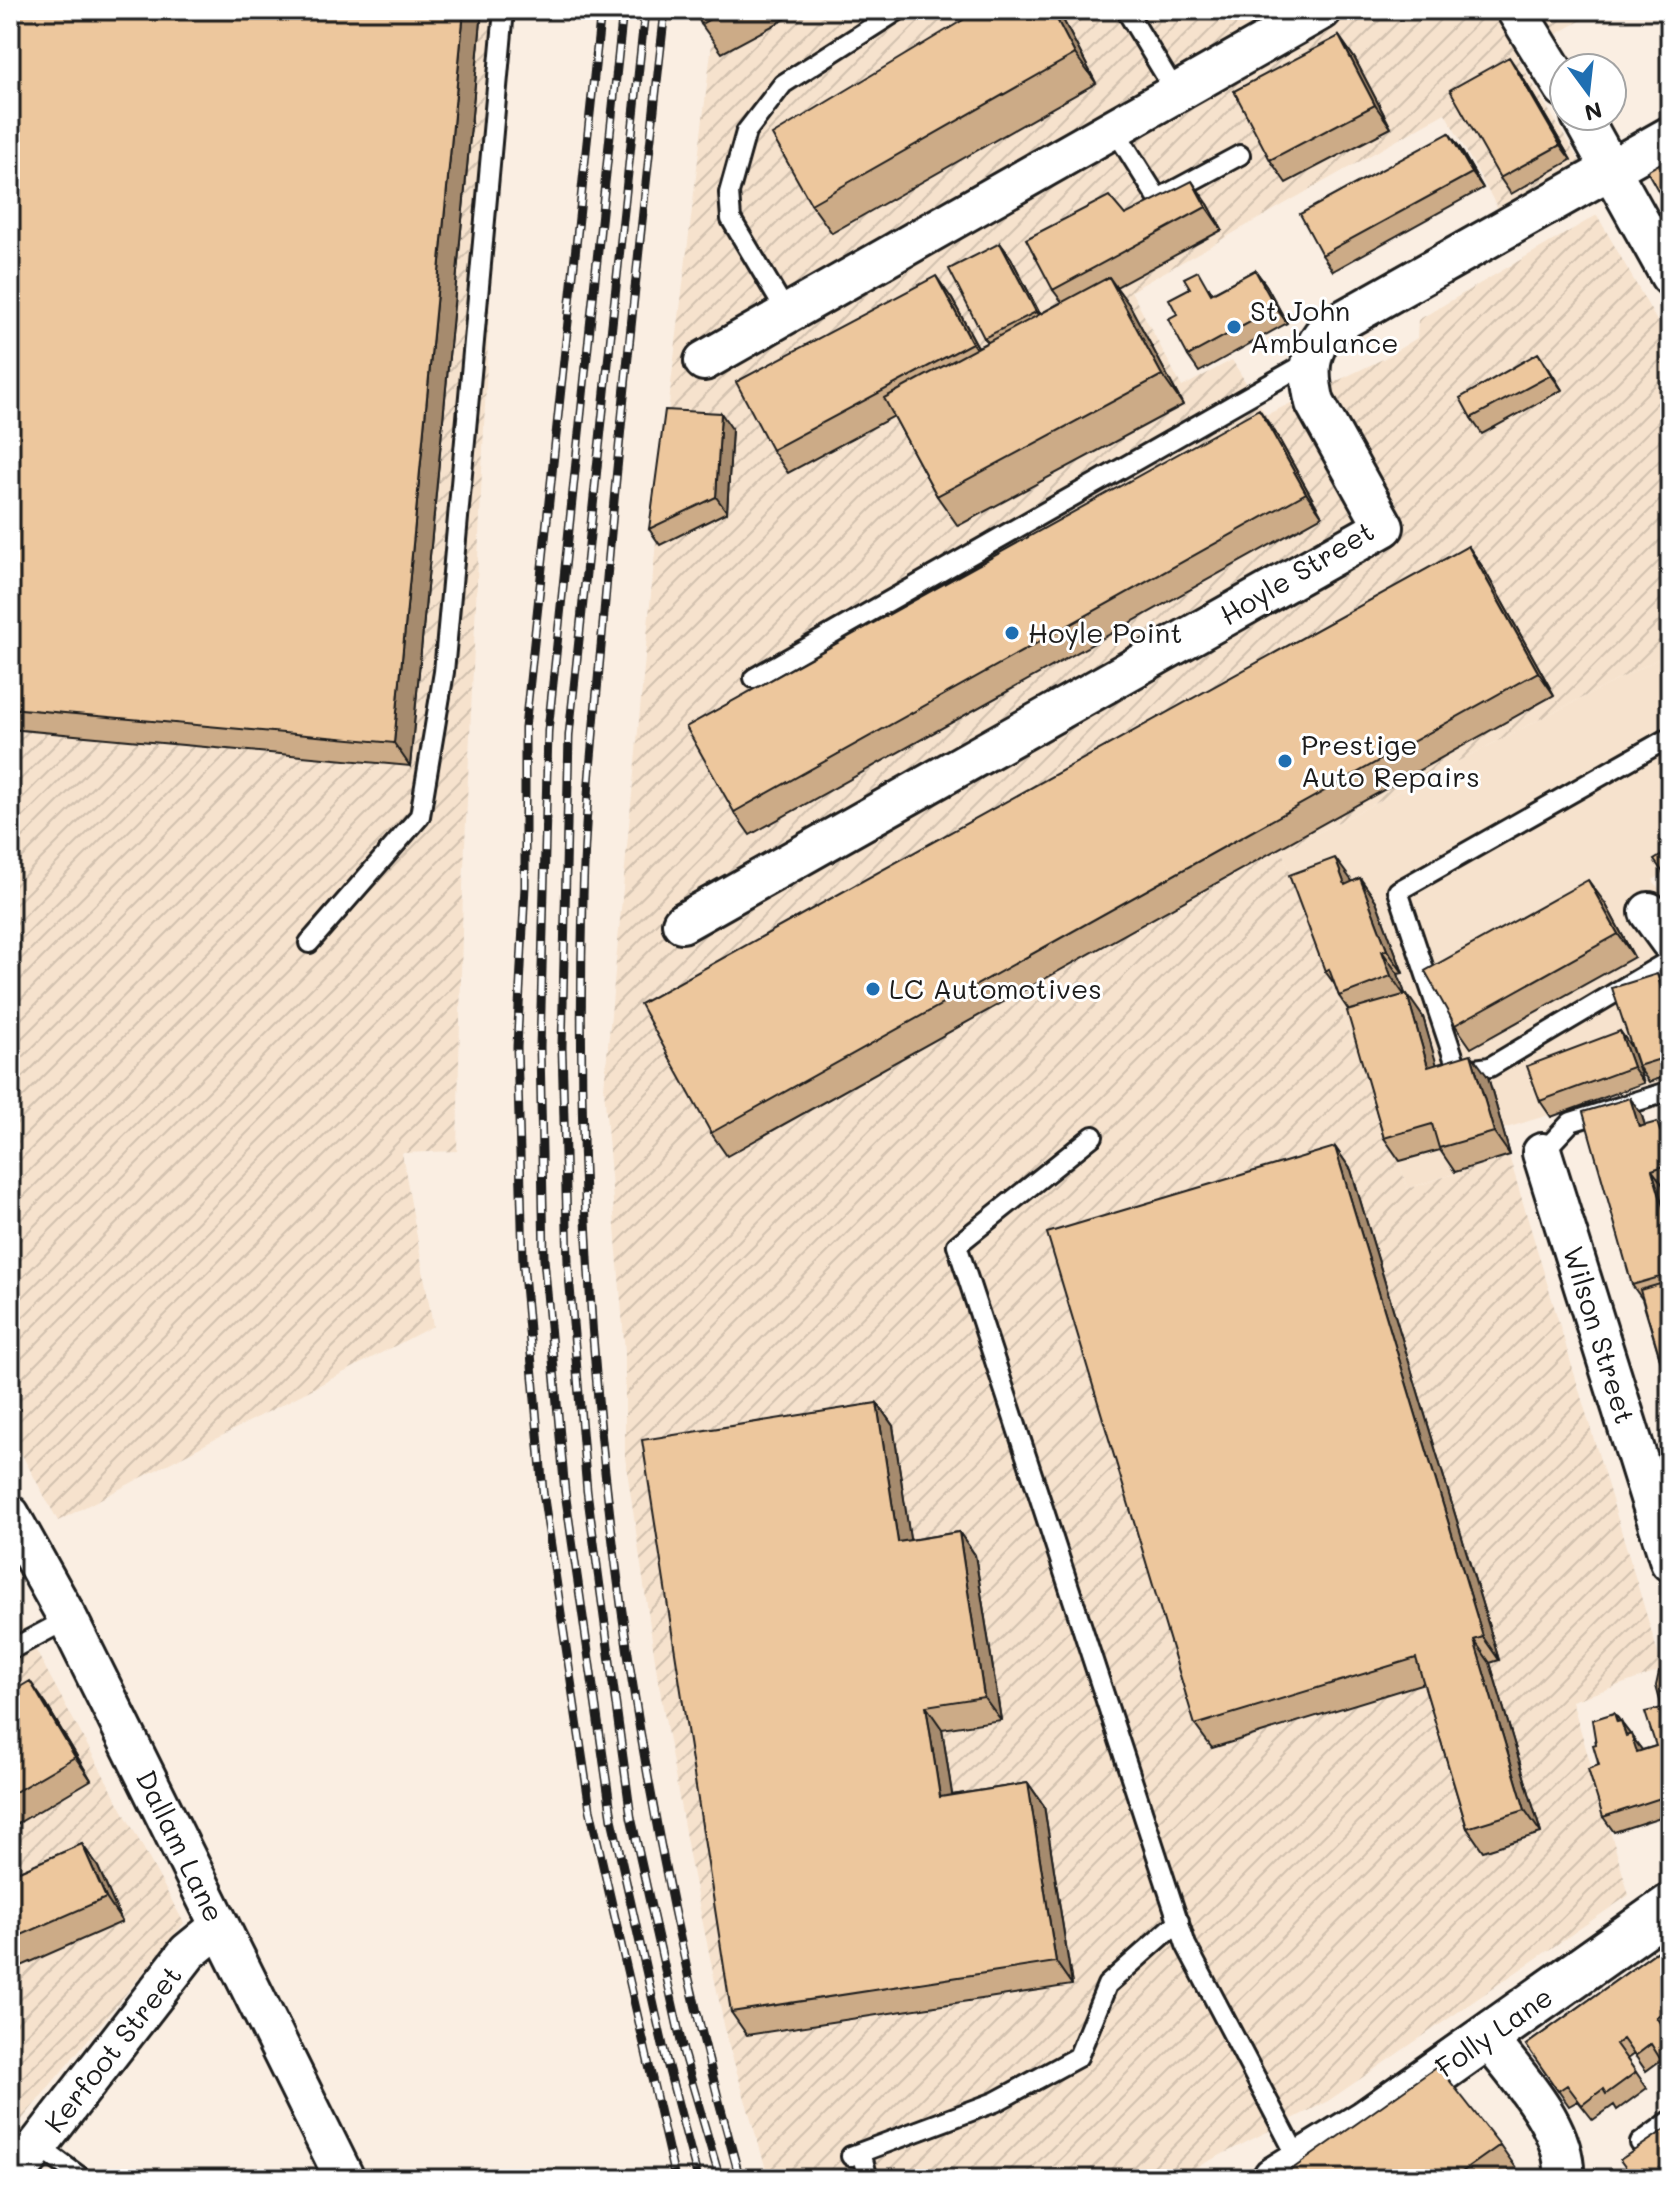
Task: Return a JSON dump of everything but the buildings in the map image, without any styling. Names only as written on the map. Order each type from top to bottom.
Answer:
[{"type":"street","points":[[704,361],[1322,10]]},
{"type":"street","points":[[1516,10],[1548,62]]},
{"type":"street","points":[[1591,132],[1670,276]]},
{"type":"street","points":[[1310,361],[1315,342],[1329,328],[1670,136]]},
{"type":"street","name":"Hoyle Street","points":[[682,923],[1384,527],[1315,403],[1310,383],[1310,361]]},
{"type":"street","name":"Wilson Street","points":[[1542,1153],[1670,1562]]},
{"type":"street","name":"Dallam Lane","points":[[10,1515],[68,1619],[345,2179]]},
{"type":"street","name":"Folly Lane","points":[[1288,2171],[1367,2122],[1670,1907]]},
{"type":"street","name":"Kerfoot Street","points":[[12,2179],[188,1952],[220,1926]]},
{"type":"street","points":[[1487,2037],[1553,2129],[1561,2149],[1564,2179]]},
{"type":"lane","points":[[309,943],[420,816],[444,672],[504,10]]},
{"type":"lane","points":[[788,315],[731,219],[729,193],[746,132],[783,84],[899,10]]},
{"type":"lane","points":[[1126,10],[1175,91]]},
{"type":"lane","points":[[1113,127],[1158,199],[1240,155]]},
{"type":"lane","points":[[754,678],[1310,361]]},
{"type":"lane","points":[[1670,737],[1398,891],[1458,1071],[1490,1067],[1670,960]]},
{"type":"lane","points":[[1542,1153],[1571,1122],[1670,1091]]},
{"type":"lane","points":[[1093,1136],[957,1245],[1179,1921],[1288,2171]]},
{"type":"lane","points":[[10,1650],[68,1619]]},
{"type":"lane","points":[[868,2179],[856,2154],[995,2102],[1078,2057],[1107,1985],[1179,1921]]},
{"type":"lane","points":[[1640,2143],[1670,2121]]},
{"type":"lane","points":[[38,2146],[83,2179]]},
{"type":"shaded area","points":[[10,10],[503,10],[463,888],[457,1151],[402,1153],[433,1326],[58,1521],[10,1433]]},
{"type":"shaded area","points":[[716,10],[1599,10],[1517,57],[1548,109],[1548,132],[1562,132],[1583,167],[1501,214],[1445,113],[1131,291],[1182,387],[1232,360],[1266,415],[1383,359],[1417,338],[1418,320],[1597,215],[1670,344],[1670,653],[1282,851],[1353,1044],[1365,1034],[1407,1189],[1509,1156],[1663,1670],[1572,1701],[1629,1895],[1328,2101],[1173,2179],[769,2179],[727,2039],[691,1866],[657,1673],[625,1457],[625,1352],[604,1088],[671,384]]},
{"type":"shaded area","points":[[1670,653],[1670,869],[1653,880],[1670,905],[1670,1078],[1503,1129],[1510,1155],[1407,1189],[1365,1035],[1353,1044],[1282,851]]},
{"type":"shaded area","points":[[10,1603],[184,1923],[10,2134]]},
{"type":"railway","points":[[601,10],[525,728],[525,886],[517,1047],[523,1261],[543,1492],[590,1809],[675,2179]]},
{"type":"railway","points":[[623,10],[548,731],[540,1047],[544,1259],[565,1492],[612,1819],[666,2059],[698,2179]]},
{"type":"railway","points":[[645,10],[569,735],[562,1048],[568,1263],[587,1491],[631,1817],[684,2055],[720,2179]]},
{"type":"railway","points":[[665,10],[618,453],[586,823],[582,1059],[586,1221],[597,1382],[613,1544],[636,1704],[664,1864],[699,2022],[740,2179]]},
{"type":"place","name":"St John Ambulance","points":[[1234,327]]},
{"type":"place","name":"Hoyle Point","points":[[1012,633]]},
{"type":"place","name":"Prestige Auto Repairs","points":[[1285,761]]},
{"type":"place","name":"LC Automotives","points":[[873,989]]}]
